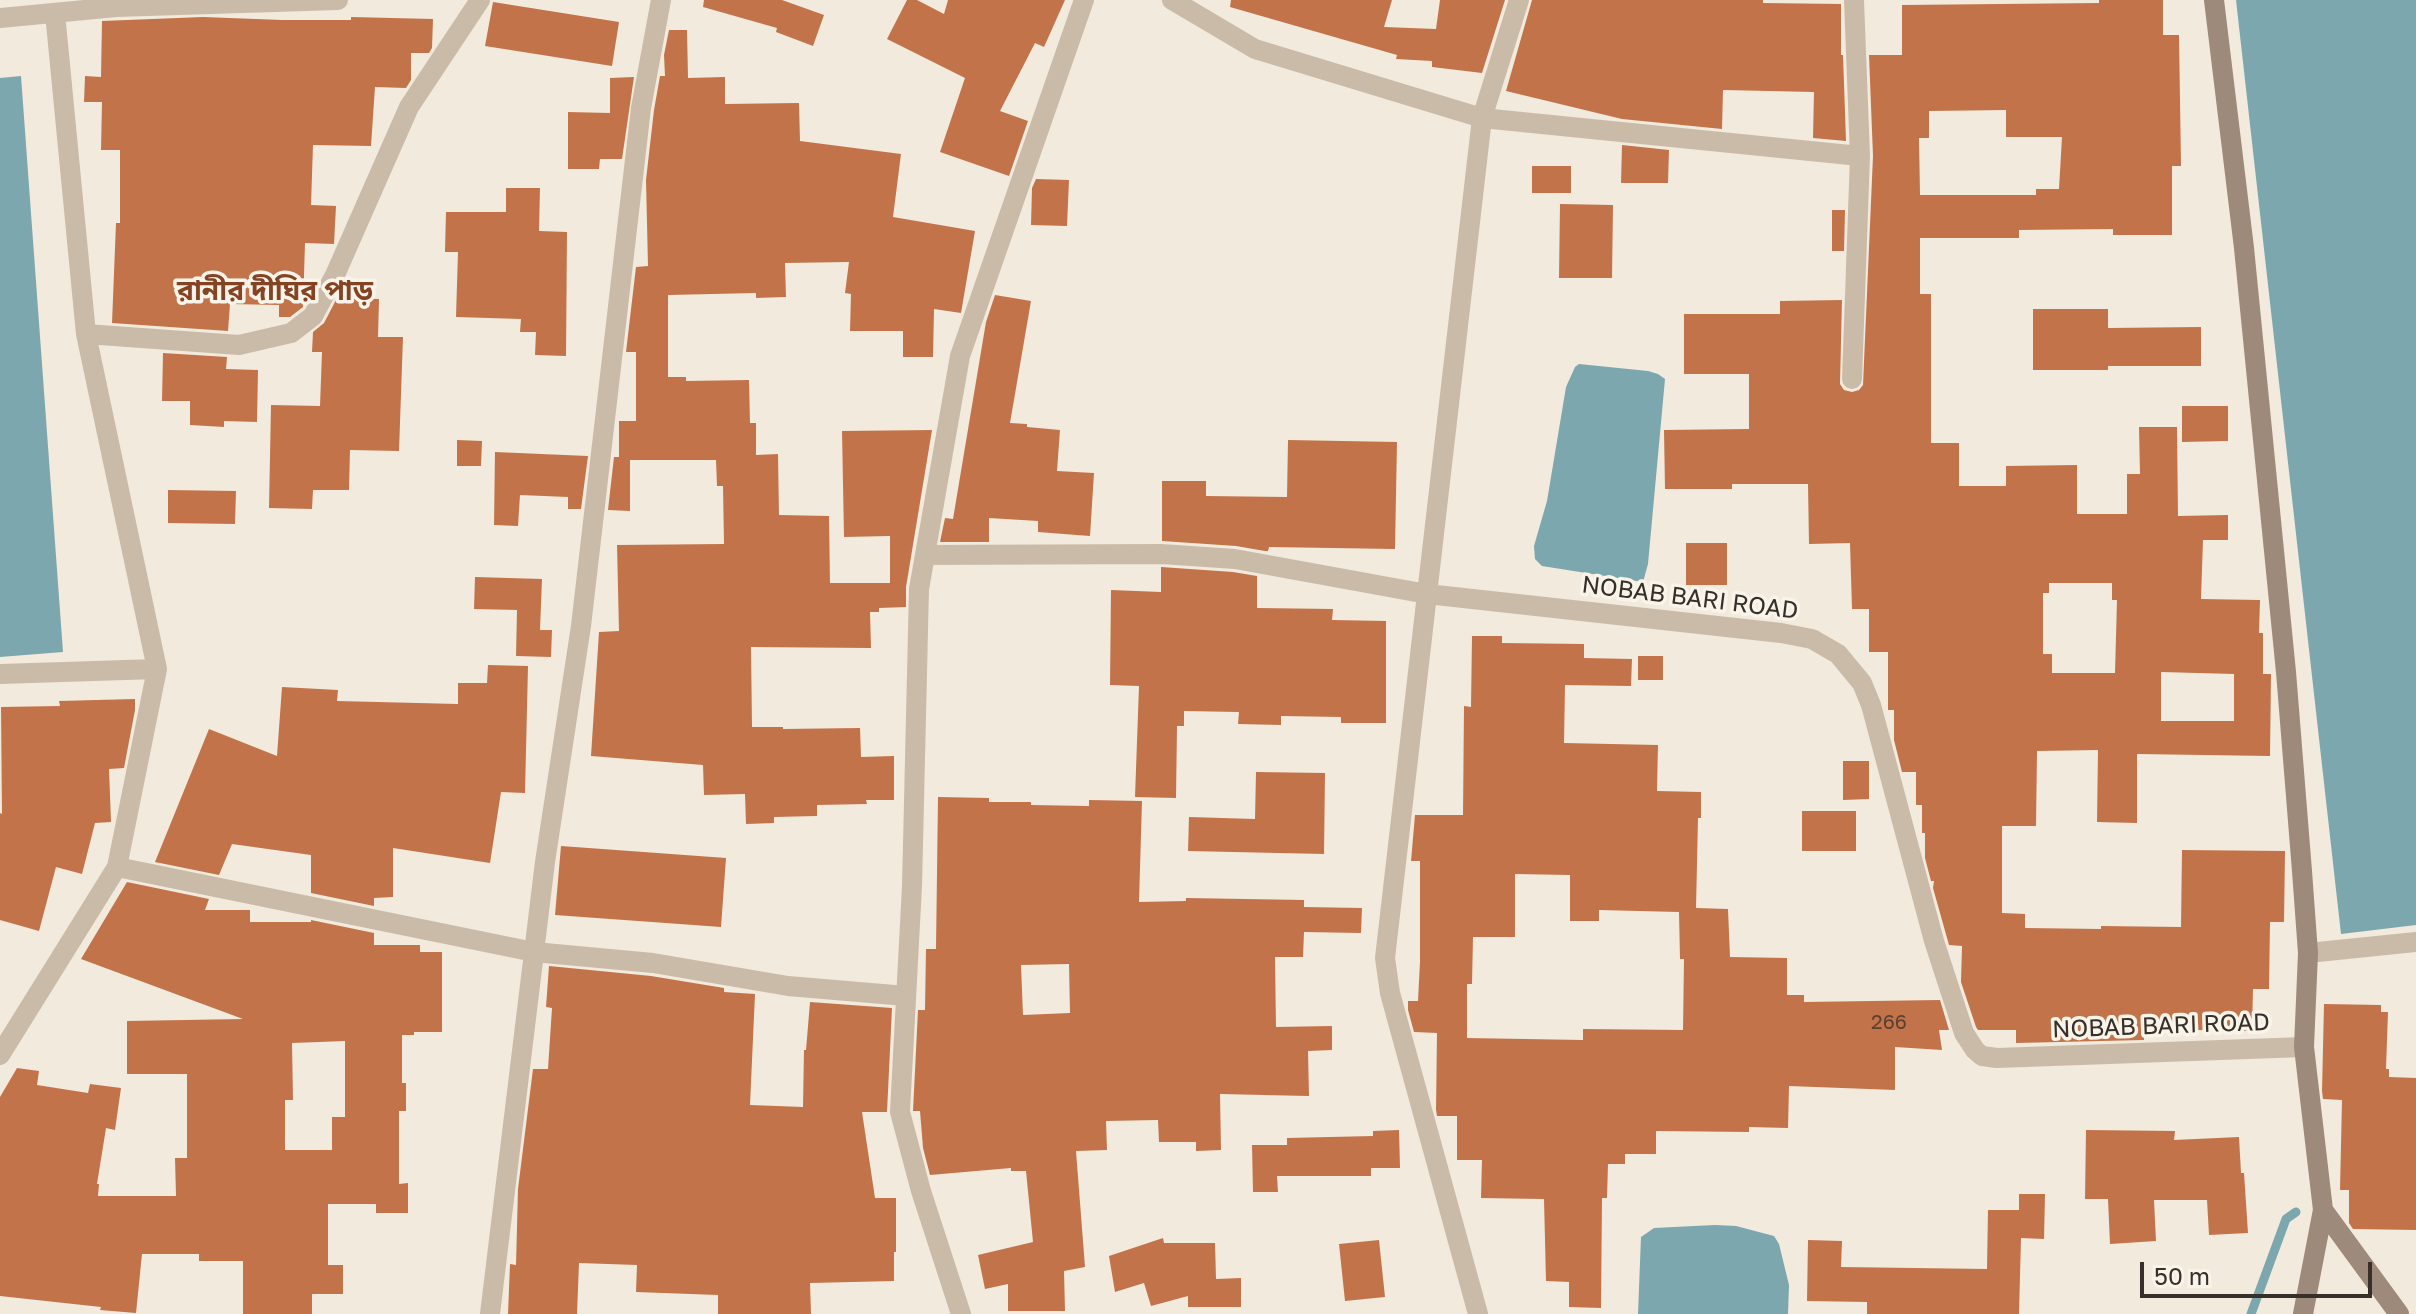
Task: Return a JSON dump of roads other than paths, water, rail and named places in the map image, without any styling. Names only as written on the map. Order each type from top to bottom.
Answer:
[{"type":"street","points":[[0,18],[117,3],[338,0]]},
{"type":"street","points":[[86,334],[239,345],[291,333],[313,316],[335,275],[409,107],[480,0]]},
{"type":"street","points":[[490,1314],[545,862],[581,626],[641,108],[661,0]]},
{"type":"street","points":[[961,1314],[921,1191],[900,1112],[912,886],[919,589],[960,356],[1084,0]]},
{"type":"street","points":[[1172,0],[1255,49],[1482,118],[1860,156]]},
{"type":"street","points":[[1478,1314],[1390,993],[1385,958],[1482,118],[1519,0]]},
{"type":"street","points":[[1852,379],[1860,156],[1854,0]]},
{"type":"street","points":[[2214,0],[2244,248],[2286,672],[2308,953],[2304,1047],[2323,1210],[2303,1314]]},
{"type":"street","points":[[0,1055],[117,867],[157,669],[86,334],[55,13]]},
{"type":"street","name":"NOBAB BARI ROAD","points":[[925,555],[1161,554],[1235,559],[1427,594],[1812,639],[1838,654],[1862,683],[1871,705],[1943,967],[1964,1033],[1982,1056],[2012,1058],[2304,1047]]},
{"type":"street","points":[[0,674],[157,669]]},
{"type":"street","points":[[117,867],[534,952],[653,963],[788,986],[906,996]]},
{"type":"street","points":[[2308,953],[2416,942]]},
{"type":"street","points":[[2323,1210],[2399,1314]]},
{"type":"water","points":[[2236,0],[2416,0],[2416,925],[2341,934]]},
{"type":"water","points":[[21,76],[63,652],[0,657],[0,78]]},
{"type":"water","points":[[1579,364],[1648,371],[1665,379],[1648,564],[1643,582],[1542,566],[1535,559],[1534,546],[1547,501],[1566,387]]},
{"type":"water","points":[[1736,1226],[1774,1236],[1779,1244],[1789,1285],[1788,1314],[1638,1314],[1641,1237],[1654,1228]]},
{"type":"waterway","points":[[2251,1314],[2286,1219],[2296,1212]]},
{"type":"district","name":"রানীর দীঘির পাড়","points":[[275,291]]}]
